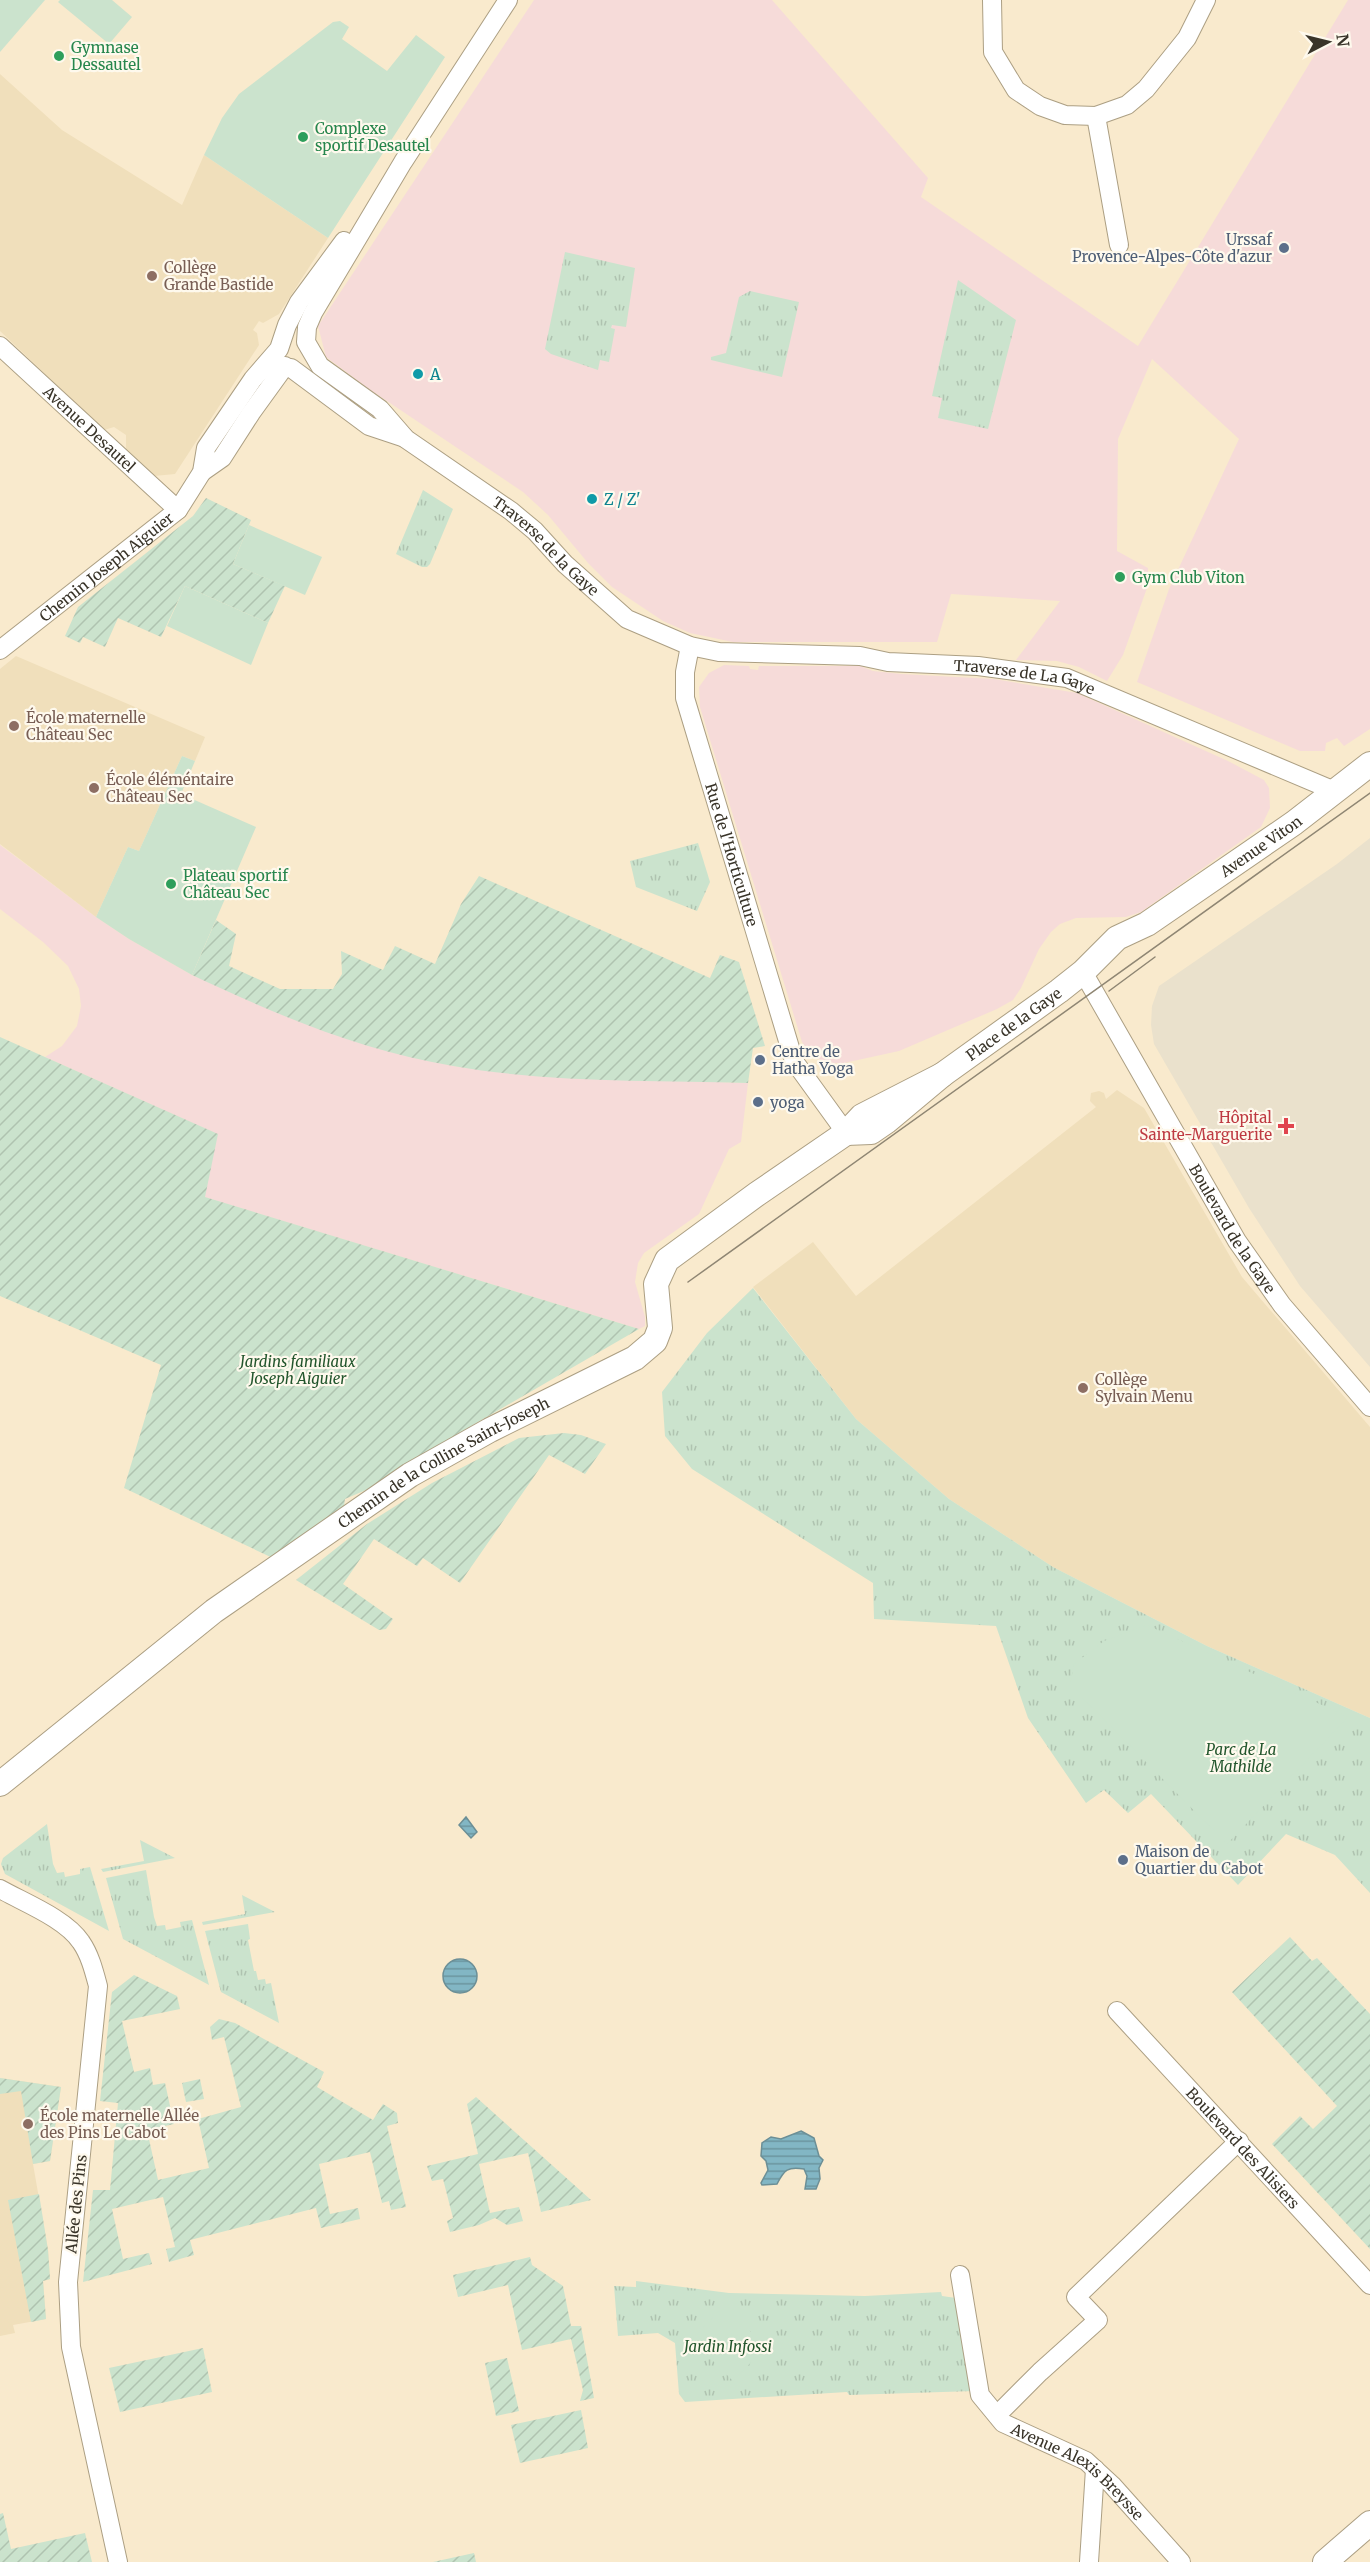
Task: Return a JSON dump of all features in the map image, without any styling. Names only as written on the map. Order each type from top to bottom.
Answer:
[{"type":"street","name":"Chemin Joseph Aiguier","points":[[284,356],[303,365],[307,361],[307,327],[313,313],[403,162],[508,0]]},
{"type":"street","points":[[992,0],[993,52],[1016,90],[1040,106],[1065,116],[1096,116],[1127,105],[1146,89],[1187,38],[1206,0]]},
{"type":"street","points":[[1096,116],[1119,245]]},
{"type":"street","name":"Chemin Joseph Aiguier","points":[[0,650],[178,510],[202,472],[222,458],[284,356],[287,325],[299,302],[403,162]]},
{"type":"street","points":[[284,356],[290,337],[299,337],[308,346]]},
{"type":"street","name":"Avenue Desautel","points":[[0,346],[178,510]]},
{"type":"street","name":"Traverse de la Gaye","points":[[308,346],[320,366],[380,409],[406,439]]},
{"type":"street","name":"Traverse de la Gaye","points":[[284,356],[369,426],[406,439],[512,511],[627,620],[690,646]]},
{"type":"street","name":"Traverse de La Gaye","points":[[690,646],[719,652],[860,656],[888,662],[978,666],[1067,678],[1337,792]]},
{"type":"street","name":"Rue de l'Horticulture","points":[[690,646],[685,672],[685,698],[794,1061],[846,1133]]},
{"type":"street","name":"Avenue Viton","points":[[1083,972],[1137,939],[1147,924],[1337,792],[1370,764]]},
{"type":"street","name":"Place de la Gaye","points":[[846,1133],[871,1132],[887,1122],[942,1075],[1083,972]]},
{"type":"street","name":"Boulevard de la Gaye","points":[[1083,972],[1237,1241],[1282,1305],[1370,1407]]},
{"type":"street","name":"Chemin de la Colline Saint-Joseph","points":[[0,1784],[214,1611],[410,1475],[490,1430],[634,1358],[655,1341],[660,1328],[656,1284],[667,1260],[846,1133]]},
{"type":"street","name":"Allée des Pins","points":[[0,1889],[68,1927],[82,1942],[92,1964],[98,1986],[68,2282],[68,2320],[72,2356],[118,2562]]},
{"type":"street","name":"Boulevard des Alisiers","points":[[1117,2011],[1370,2285]]},
{"type":"street","points":[[997,2415],[1040,2372],[1098,2320],[1076,2297],[1239,2141]]},
{"type":"street","name":"Avenue Alexis Breysse","points":[[960,2275],[980,2395],[1004,2422],[1086,2462],[1095,2469],[1181,2562]]},
{"type":"street","points":[[1089,2562],[1095,2469]]},
{"type":"street","points":[[1325,2562],[1370,2523]]},
{"type":"shaded area","points":[[534,0],[772,0],[928,178],[921,197],[1138,346],[1348,0],[1370,0],[1370,729],[1344,746],[1337,738],[1326,743],[1325,751],[1300,751],[1137,682],[1169,589],[1239,439],[1152,359],[1118,439],[1117,551],[1148,568],[1147,588],[1123,655],[1107,681],[1079,667],[1057,661],[1016,660],[1060,601],[951,594],[937,642],[733,642],[690,633],[663,621],[612,587],[588,563],[548,515],[523,492],[369,389],[326,357],[318,326]]},
{"type":"shaded area","name":"Collège Grande Bastide","points":[[0,74],[62,130],[182,205],[204,155],[328,238],[279,314],[263,323],[259,321],[253,330],[257,333],[259,345],[175,474],[154,476],[126,450],[126,435],[114,427],[104,430],[0,331]]},
{"type":"shaded area","name":"École éléméntaire Château Sec","points":[[16,656],[205,737],[195,761],[182,756],[139,851],[128,847],[96,917],[0,844],[0,669]]},
{"type":"shaded area","points":[[724,665],[749,666],[750,669],[758,670],[759,666],[860,666],[873,671],[901,674],[994,679],[1077,693],[1228,761],[1264,780],[1269,788],[1270,808],[1261,827],[1141,912],[1126,917],[1076,918],[1060,924],[1039,949],[1013,1000],[899,1051],[844,1063],[827,1063],[811,1055],[802,1042],[700,707],[699,687],[709,673]]},
{"type":"shaded area","name":"Hôpital Sainte-Marguerite","points":[[1370,838],[1370,1367],[1300,1286],[1249,1208],[1154,1044],[1151,1025],[1152,1006],[1159,986],[1337,864]]},
{"type":"shaded area","points":[[0,845],[96,917],[192,975],[387,1051],[453,1066],[534,1076],[748,1083],[741,1142],[729,1149],[699,1214],[644,1253],[638,1263],[635,1282],[645,1317],[645,1326],[639,1329],[204,1197],[217,1134],[45,1057],[62,1046],[77,1026],[81,1006],[79,989],[68,966],[43,942],[0,909]]},
{"type":"shaded area","name":"Collège Sylvain Menu","points":[[1117,1090],[1144,1108],[1242,1277],[1370,1427],[1370,1718],[1207,1646],[1053,1567],[949,1499],[856,1419],[753,1287],[813,1242],[856,1296],[1096,1107],[1090,1101],[1091,1093],[1099,1091],[1104,1093],[1106,1099]]},
{"type":"shaded area","points":[[0,2078],[61,2087],[50,2161],[33,2164],[48,2250],[50,2279],[43,2281],[46,2319],[13,2325],[15,2333],[0,2336]]},
{"type":"green space","points":[[0,0],[45,0],[0,52]]},
{"type":"green space","points":[[60,0],[112,0],[132,17],[109,44],[58,2]]},
{"type":"green space","name":"Complexe sportif Desautel","points":[[340,21],[349,27],[342,39],[387,71],[416,35],[445,57],[328,238],[204,155],[222,118],[239,94],[333,22]]},
{"type":"green space","points":[[565,252],[635,268],[626,327],[612,325],[611,328],[615,329],[609,362],[600,360],[598,370],[551,354],[545,349]]},
{"type":"green space","points":[[958,280],[1016,320],[988,429],[938,418],[942,398],[932,396]]},
{"type":"green space","points":[[750,291],[799,302],[782,377],[711,360],[711,357],[726,353],[739,297]]},
{"type":"green space","points":[[423,490],[453,509],[427,567],[422,567],[396,554]]},
{"type":"green space","points":[[206,498],[251,520],[233,564],[285,586],[268,623],[185,586],[161,637],[118,618],[105,647],[83,637],[80,643],[65,636],[78,607],[193,516]]},
{"type":"green space","points":[[249,525],[322,557],[305,595],[233,564]]},
{"type":"green space","points":[[185,586],[268,623],[251,665],[167,626]]},
{"type":"green space","name":"Plateau sportif Château Sec","points":[[182,756],[195,761],[181,794],[256,827],[192,975],[96,917],[128,847],[139,851]]},
{"type":"green space","points":[[698,843],[710,882],[697,911],[636,887],[630,861]]},
{"type":"green space","points":[[479,876],[710,978],[720,955],[739,962],[765,1046],[753,1048],[748,1083],[563,1078],[453,1066],[385,1051],[319,1030],[192,975],[216,920],[236,934],[229,966],[280,989],[333,989],[342,974],[341,951],[383,970],[395,946],[435,964],[461,904]]},
{"type":"green space","name":"Jardins familiaux Joseph Aiguier","points":[[0,1037],[218,1134],[205,1197],[639,1329],[454,1436],[366,1490],[345,1499],[344,1506],[277,1560],[124,1488],[161,1365],[0,1296]]},
{"type":"green space","name":"Parc de La Mathilde","points":[[753,1288],[856,1419],[949,1499],[1053,1567],[1207,1646],[1370,1718],[1370,1893],[1335,1855],[1286,1834],[1238,1885],[1151,1794],[1128,1813],[1104,1790],[1086,1803],[1028,1718],[996,1626],[874,1619],[873,1583],[692,1469],[665,1436],[662,1392],[707,1333]]},
{"type":"green space","points":[[564,1433],[581,1435],[606,1444],[585,1474],[549,1455],[460,1583],[423,1558],[417,1566],[374,1539],[343,1584],[393,1619],[386,1629],[379,1630],[296,1580],[367,1524],[432,1483],[519,1438]]},
{"type":"green space","points":[[1147,1625],[1348,1717],[1227,1844],[1070,1685],[1074,1664],[1104,1641]]},
{"type":"green space","points":[[47,1824],[53,1864],[57,1873],[64,1872],[65,1877],[80,1874],[80,1869],[90,1867],[109,1931],[5,1874],[1,1864],[3,1858]]},
{"type":"green space","points":[[140,1840],[175,1858],[103,1872],[101,1869],[144,1861]]},
{"type":"green space","points":[[146,1870],[157,1926],[165,1925],[166,1930],[181,1927],[180,1922],[192,1920],[209,1985],[123,1939],[106,1878]]},
{"type":"green space","points":[[242,1895],[275,1912],[203,1925],[202,1922],[245,1914]]},
{"type":"green space","points":[[248,1924],[250,1939],[248,1940],[254,1971],[256,1971],[258,1980],[265,1979],[266,1984],[271,1983],[279,2023],[221,1992],[205,1931]]},
{"type":"green space","points":[[1290,1937],[1312,1961],[1317,1958],[1370,2014],[1370,2249],[1272,2144],[1300,2116],[1313,2129],[1337,2106],[1232,1992]]},
{"type":"green space","points":[[134,1975],[177,1996],[180,2009],[122,2021],[134,2072],[150,2068],[153,2085],[165,2083],[174,2124],[147,2130],[158,2180],[209,2168],[198,2119],[241,2107],[224,2037],[212,2040],[210,2027],[219,2019],[235,2023],[324,2072],[317,2087],[373,2120],[383,2104],[397,2113],[398,2123],[387,2126],[406,2207],[391,2210],[389,2201],[382,2203],[370,2152],[319,2164],[330,2214],[358,2208],[360,2219],[321,2228],[316,2208],[190,2240],[194,2255],[169,2262],[166,2249],[175,2247],[163,2197],[112,2209],[123,2259],[149,2253],[152,2264],[83,2282],[93,2190],[110,2190],[118,2103],[100,2101],[112,1992]]},
{"type":"green space","points":[[0,2078],[61,2087],[50,2161],[33,2164],[21,2091],[0,2094]]},
{"type":"green space","points":[[200,2079],[204,2099],[186,2102],[182,2083]]},
{"type":"green space","points":[[476,2097],[591,2200],[541,2212],[528,2153],[479,2164],[490,2213],[519,2207],[523,2221],[507,2225],[495,2218],[479,2225],[450,2232],[447,2221],[453,2218],[443,2179],[432,2181],[427,2166],[478,2154],[467,2104]]},
{"type":"green space","points":[[39,2194],[50,2279],[43,2281],[46,2319],[31,2322],[8,2200]]},
{"type":"green space","points":[[530,2257],[532,2265],[563,2286],[571,2326],[581,2326],[594,2398],[580,2401],[583,2390],[571,2339],[522,2350],[508,2285],[458,2297],[453,2275]]},
{"type":"green space","name":"Jardin Infossi","points":[[636,2281],[729,2293],[865,2296],[941,2292],[942,2296],[956,2298],[974,2391],[849,2395],[847,2392],[685,2402],[679,2394],[675,2343],[658,2333],[618,2336],[614,2286],[636,2287]]},
{"type":"green space","points":[[725,2306],[766,2347],[733,2381],[691,2339]]},
{"type":"green space","points":[[203,2348],[212,2392],[120,2412],[109,2368]]},
{"type":"green space","points":[[507,2358],[519,2411],[496,2416],[485,2363]]},
{"type":"green space","points":[[581,2410],[588,2448],[520,2463],[511,2425]]},
{"type":"green space","points":[[3,2513],[11,2549],[85,2533],[92,2562],[0,2562],[0,2514]]},
{"type":"green space","points":[[474,2553],[476,2562],[433,2562]]},
{"type":"water","points":[[466,1817],[477,1832],[471,1838],[459,1825]]},
{"type":"water","points":[[460,1959],[472,1964],[477,1976],[472,1988],[460,1993],[448,1988],[443,1976],[448,1964]]},
{"type":"water","points":[[801,2131],[814,2138],[819,2156],[823,2160],[819,2168],[820,2179],[816,2189],[805,2189],[807,2176],[804,2169],[799,2168],[787,2170],[777,2184],[762,2185],[768,2170],[766,2161],[761,2156],[762,2143],[771,2137],[781,2139]]},
{"type":"tram line","points":[[688,1282],[1370,793]]},
{"type":"tram line","points":[[1109,991],[1155,957]]},
{"type":"place","name":"Gymnase Dessautel","points":[[59,56]]},
{"type":"place","name":"Complexe sportif Desautel","points":[[303,137]]},
{"type":"place","name":"Urssaf Provence-Alpes-Côte d'azur","points":[[1284,248]]},
{"type":"place","name":"Collège Grande Bastide","points":[[152,276]]},
{"type":"place","name":"A","points":[[418,374]]},
{"type":"place","name":"Z / Z'","points":[[592,499]]},
{"type":"place","name":"Gym Club Viton","points":[[1120,577]]},
{"type":"place","name":"École maternelle Château Sec","points":[[14,726]]},
{"type":"place","name":"École éléméntaire Château Sec","points":[[94,788]]},
{"type":"place","name":"Plateau sportif Château Sec","points":[[171,884]]},
{"type":"place","name":"Centre de Hatha Yoga","points":[[760,1060]]},
{"type":"place","name":"yoga","points":[[758,1102]]},
{"type":"place","name":"Hôpital Sainte-Marguerite","points":[[1286,1126]]},
{"type":"place","name":"Collège Sylvain Menu","points":[[1083,1388]]},
{"type":"place","name":"Maison de Quartier du Cabot","points":[[1123,1860]]},
{"type":"place","name":"École maternelle Allée des Pins Le Cabot","points":[[28,2124]]}]
